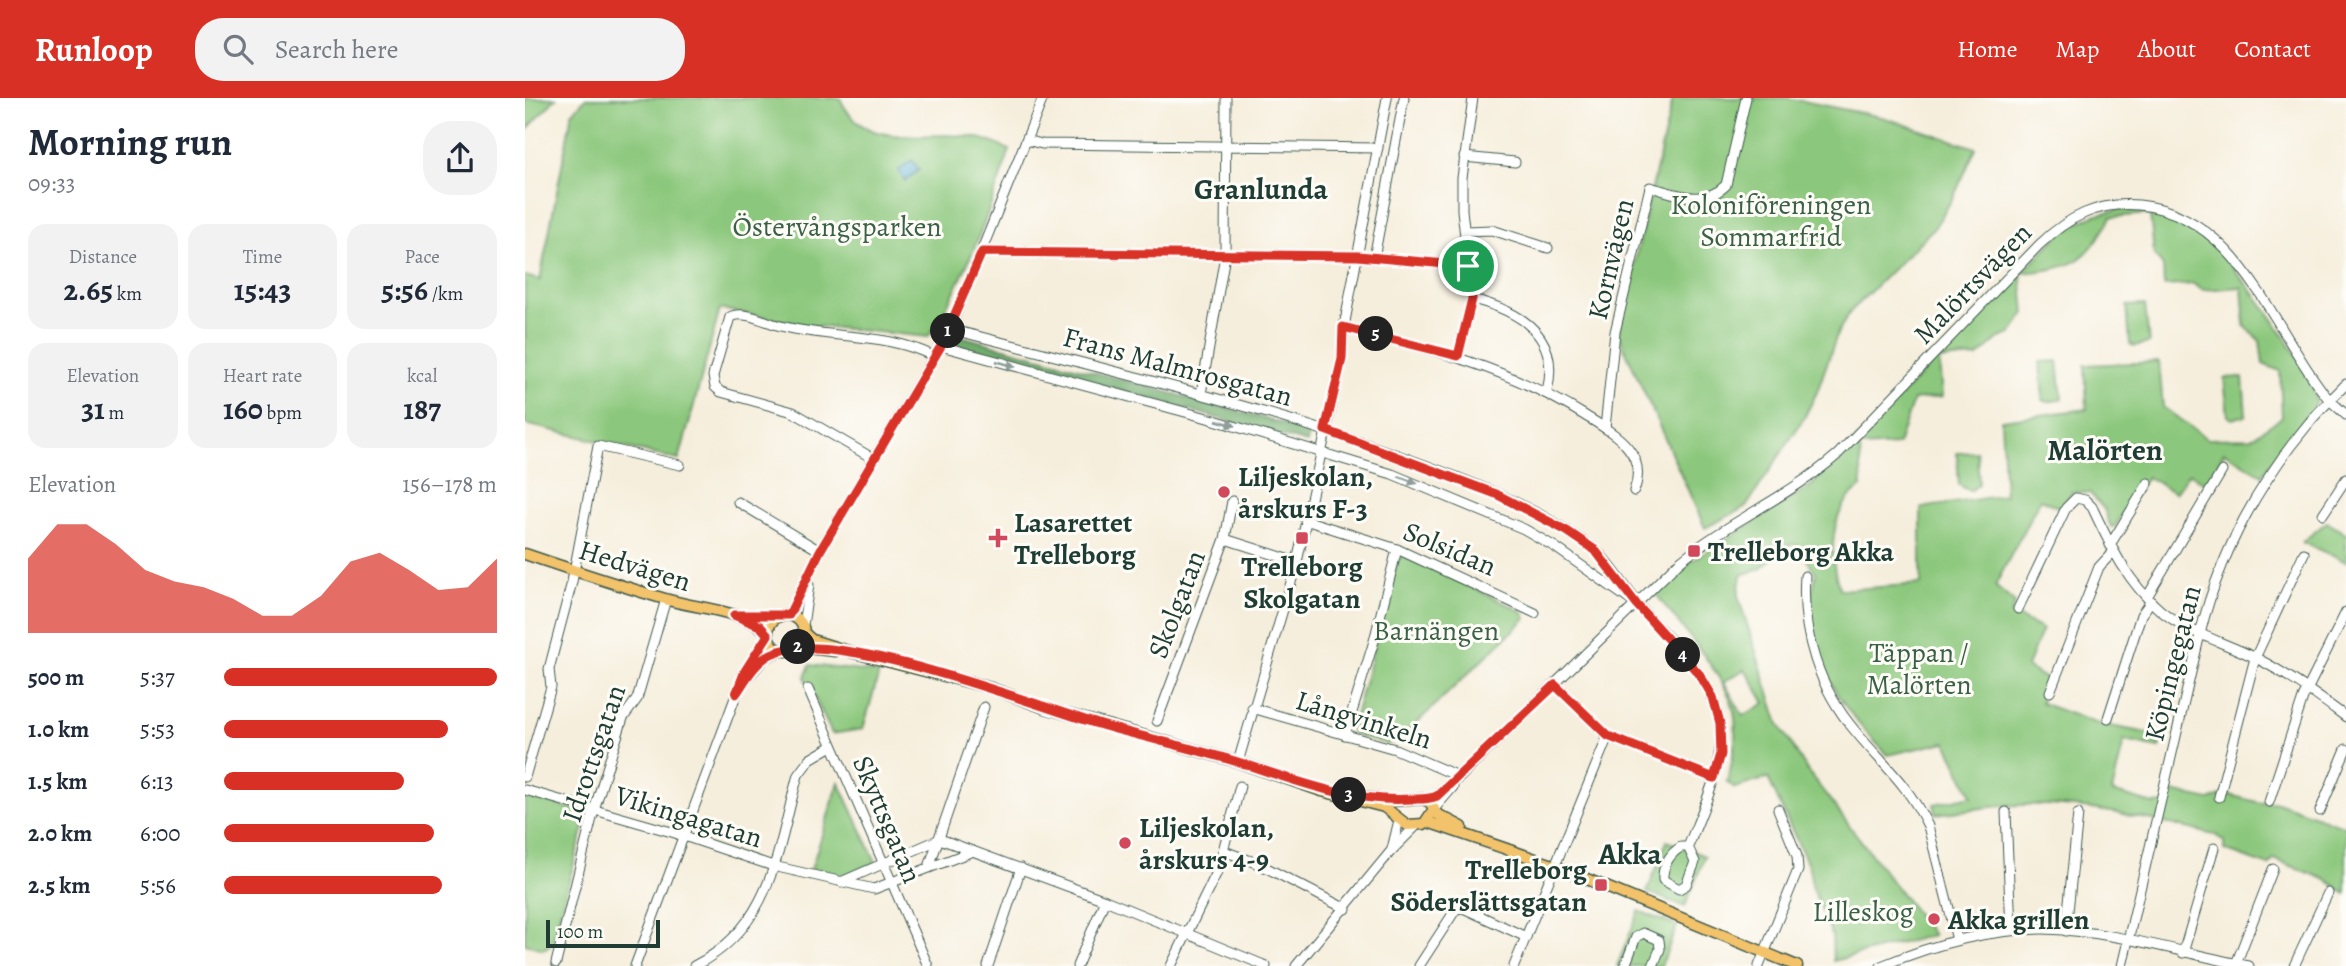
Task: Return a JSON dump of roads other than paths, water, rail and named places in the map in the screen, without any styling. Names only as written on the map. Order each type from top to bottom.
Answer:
[{"type":"main road","name":"Hedvägen","points":[[525,554],[666,599],[734,615],[783,616]]},
{"type":"main road","name":"Hedvägen","points":[[734,615],[768,634],[772,645],[781,651]]},
{"type":"main road","points":[[768,634],[783,616],[804,629],[812,640],[991,688],[1082,719],[1238,762],[1322,791],[1384,807],[1399,819],[1416,826],[1430,811]]},
{"type":"main road","points":[[798,647],[804,629]]},
{"type":"main road","points":[[781,651],[798,647],[851,652]]},
{"type":"main road","points":[[1322,791],[1391,801],[1407,800],[1500,845],[1797,966]]},
{"type":"main road","points":[[1399,819],[1400,808],[1407,800]]},
{"type":"street","points":[[783,616],[810,576],[820,551],[950,329],[1043,98]]},
{"type":"street","points":[[1201,394],[1225,256],[1226,98]]},
{"type":"street","points":[[1238,762],[1297,562],[1342,359],[1343,327],[1387,98]]},
{"type":"street","points":[[1374,258],[1404,98]]},
{"type":"street","points":[[1458,356],[1472,299],[1462,200],[1464,158],[1473,98]]},
{"type":"street","name":"Kornvägen","points":[[1605,428],[1615,332],[1650,187],[1692,198],[1716,195],[1726,185],[1746,98]]},
{"type":"street","points":[[1026,141],[1042,144],[1378,148]]},
{"type":"street","points":[[1464,158],[1515,162]]},
{"type":"street","name":"Malörtsvägen","points":[[1430,811],[1460,777],[1693,551],[1806,482],[1837,455],[2058,226],[2076,215],[2104,207],[2153,206],[2174,213],[2210,236],[2258,290],[2331,401],[2346,415]]},
{"type":"street","points":[[1465,231],[1492,230],[1548,248]]},
{"type":"street","points":[[982,252],[1358,256],[1468,266]]},
{"type":"street","points":[[1472,299],[1510,312],[1541,337],[1550,357],[1547,391]]},
{"type":"street","points":[[874,458],[793,412],[721,392],[715,387],[713,376],[733,315],[802,332],[904,343],[935,357]]},
{"type":"street","points":[[1343,327],[1458,356],[1547,391],[1624,441],[1632,451],[1639,479],[1634,491]]},
{"type":"street","name":"Frans Malmrosgatan","points":[[950,329],[1201,394],[1325,430],[1446,473],[1496,494],[1567,531],[1595,550],[1637,605],[1700,675],[1713,697],[1720,723],[1721,754],[1688,847]]},
{"type":"street","name":"Frans Malmrosgatan","points":[[941,346],[1320,451],[1392,474],[1502,519],[1555,547],[1637,605]]},
{"type":"street","name":"Köpingegatan","points":[[2122,966],[2200,634],[2216,581],[2243,520],[2284,455],[2346,384]]},
{"type":"street","points":[[525,777],[548,697],[549,669],[574,570],[598,446],[680,465]]},
{"type":"street","points":[[2108,718],[2141,615],[2222,471]]},
{"type":"street","points":[[2323,514],[2346,479]]},
{"type":"street","points":[[2050,692],[2099,567],[2112,549],[2148,483]]},
{"type":"street","points":[[2018,609],[2066,508],[2076,498],[2084,500],[2092,507],[2112,549],[2161,611],[2200,634],[2255,658],[2308,688],[2346,717]]},
{"type":"street","points":[[738,502],[820,551]]},
{"type":"street","name":"Skolgatan","points":[[1157,721],[1225,539],[1231,502]]},
{"type":"street","name":"Solsidan","points":[[1305,520],[1397,549],[1535,613]]},
{"type":"street","points":[[1225,539],[1297,562]]},
{"type":"street","points":[[1345,736],[1397,549]]},
{"type":"street","points":[[2219,797],[2255,658],[2304,552]]},
{"type":"street","points":[[804,629],[810,576]]},
{"type":"street","points":[[1805,576],[1807,629],[1823,682],[1854,730],[1901,780],[1921,811],[1928,826],[1957,940]]},
{"type":"street","name":"Idrottsgatan","points":[[556,962],[594,810],[623,718],[636,699],[666,599]]},
{"type":"street","points":[[2269,802],[2308,688],[2346,612]]},
{"type":"street","points":[[635,966],[745,671],[768,634]]},
{"type":"street","points":[[736,694],[760,662],[781,651]]},
{"type":"street","points":[[1555,685],[1608,736],[1714,778]]},
{"type":"street","name":"Skyttsgatan","points":[[808,689],[928,966]]},
{"type":"street","points":[[929,867],[984,707]]},
{"type":"street","name":"Långvinkeln","points":[[1252,708],[1395,749],[1460,777]]},
{"type":"street","points":[[1514,966],[1553,865],[1608,736]]},
{"type":"street","points":[[694,966],[723,948],[751,920],[765,893],[798,775],[810,759],[832,746]]},
{"type":"street","points":[[2320,811],[2346,749]]},
{"type":"street","points":[[1171,966],[1224,851],[1240,786]]},
{"type":"street","name":"Vikingagatan","points":[[525,790],[683,835],[773,866],[874,889],[891,884]]},
{"type":"street","points":[[1759,966],[1798,870],[1797,856],[1779,809]]},
{"type":"street","points":[[2006,813],[2011,930]]},
{"type":"street","points":[[2066,930],[2078,814]]},
{"type":"street","points":[[1391,851],[1399,819]]},
{"type":"street","points":[[1296,966],[1346,909],[1391,851],[1416,826]]},
{"type":"street","points":[[839,882],[940,839],[1105,900],[1266,966]]},
{"type":"street","points":[[1688,847],[1695,862],[1686,885],[1679,889],[1671,887],[1663,880],[1663,873],[1672,852],[1688,847]]},
{"type":"street","points":[[2183,953],[2214,848]]},
{"type":"street","points":[[891,884],[973,851]]},
{"type":"street","points":[[1224,851],[1259,864],[1346,909]]},
{"type":"street","points":[[988,966],[1021,868]]},
{"type":"street","points":[[2237,964],[2273,869]]},
{"type":"street","points":[[2294,966],[2328,893]]},
{"type":"street","points":[[1077,966],[1105,900]]},
{"type":"street","points":[[1419,966],[1456,909],[1463,908],[1526,937]]},
{"type":"street","points":[[1881,966],[1957,940],[2011,930],[2066,930],[2249,966]]},
{"type":"street","points":[[1625,966],[1636,937],[1643,933],[1659,940],[1660,950],[1653,966]]},
{"type":"water","points":[[912,160],[919,170],[905,181],[898,171]]},
{"type":"place","name":"Liljeskolan, årskurs F-3","points":[[1224,492]]},
{"type":"place","name":"Lasarettet Trelleborg","points":[[998,538]]},
{"type":"place","name":"Trelleborg Skolgatan","points":[[1302,538]]},
{"type":"place","name":"Trelleborg Akka","points":[[1694,551]]},
{"type":"place","name":"Liljeskolan, årskurs 4-9","points":[[1125,843]]},
{"type":"place","name":"Trelleborg Söderslättsgatan","points":[[1601,885]]},
{"type":"place","name":"Akka grillen","points":[[1934,919]]},
{"type":"district","name":"Granlunda","points":[[1261,189]]},
{"type":"district","name":"Malörten","points":[[2105,450]]},
{"type":"district","name":"Akka","points":[[1630,854]]},
{"type":"park label","name":"Koloniföreningen Sommarfrid","points":[[1771,220]]},
{"type":"park label","name":"Östervångsparken","points":[[837,226]]},
{"type":"park label","name":"Barnängen","points":[[1436,630]]},
{"type":"park label","name":"Täppan / Malörten","points":[[1919,668]]},
{"type":"park label","name":"Lilleskog","points":[[1863,911]]}]
